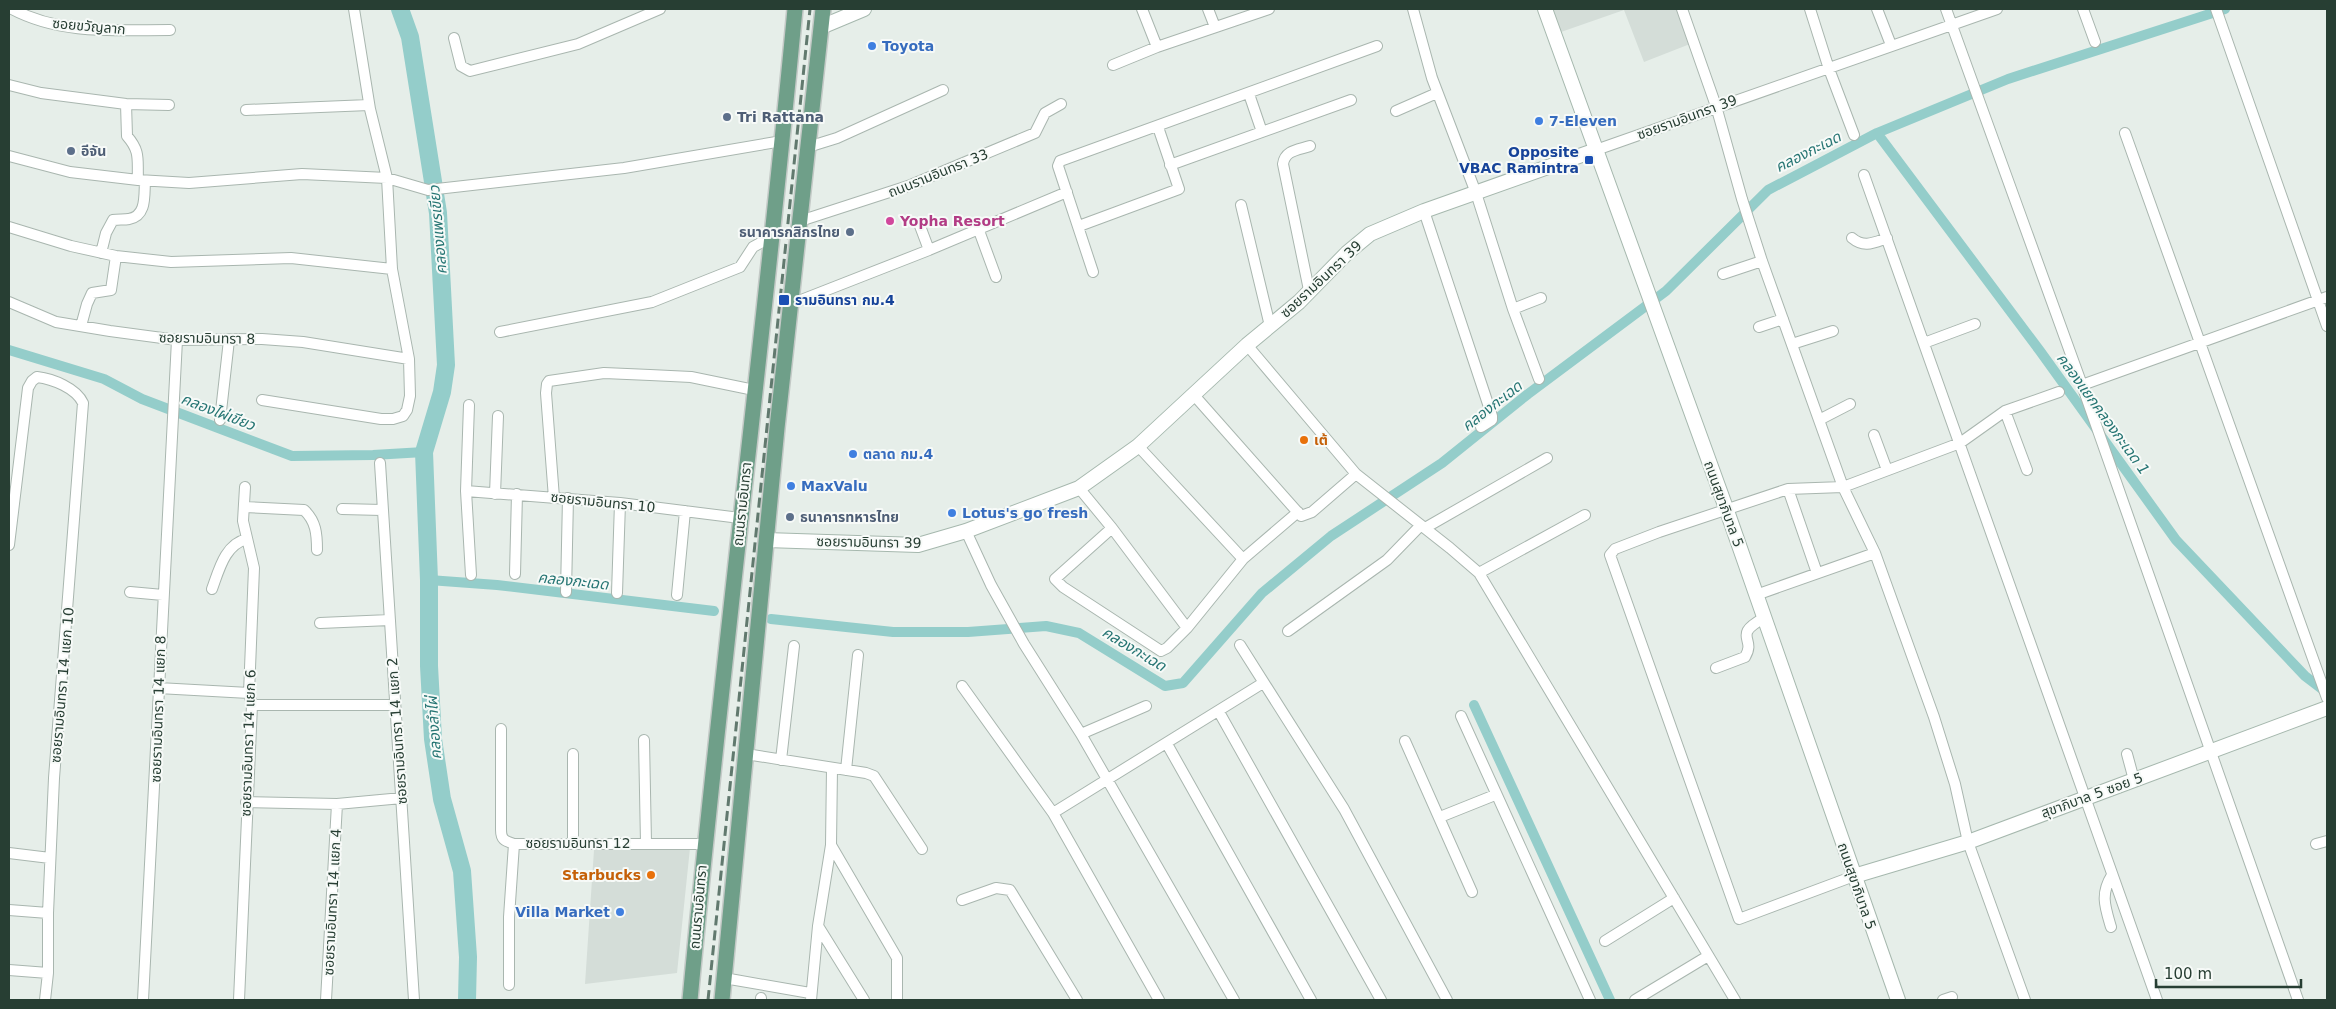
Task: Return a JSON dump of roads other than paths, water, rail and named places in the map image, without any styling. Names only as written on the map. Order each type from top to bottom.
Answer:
[{"type":"main road","name":"ถนนรามอินทรา","points":[[690,1000],[704,844],[754,390],[773,236],[794,9]]},
{"type":"main road","name":"ถนนรามอินทรา","points":[[722,1000],[766,540],[823,9]]},
{"type":"street","name":"ซอยขวัญลาก","points":[[12,9],[24,15],[60,26],[121,30],[170,30]]},
{"type":"street","points":[[262,400],[381,419],[394,419],[402,416],[407,410],[410,396],[409,359],[392,270],[387,178],[369,105],[354,9]]},
{"type":"street","points":[[454,38],[461,66],[470,71],[578,44],[660,9]]},
{"type":"street","points":[[821,27],[864,9]]},
{"type":"street","points":[[1142,9],[1157,47]]},
{"type":"street","points":[[1208,9],[1214,27]]},
{"type":"street","points":[[1113,65],[1157,47],[1269,9]]},
{"type":"street","points":[[1413,9],[1438,93],[1476,193],[1513,309],[1539,379]]},
{"type":"street","name":"ถนนสุขาภิบาล 5","points":[[1545,9],[1726,508],[1898,1000]]},
{"type":"street","points":[[1682,9],[1716,106],[1742,200],[1762,261],[1843,487],[1875,553],[1934,717],[1955,784],[1968,842],[2025,1000]]},
{"type":"street","points":[[1810,9],[1829,69],[1854,135]]},
{"type":"street","points":[[1877,9],[1891,45]]},
{"type":"street","points":[[1946,9],[2082,384],[2298,1000]]},
{"type":"street","name":"ซอยรามอินทรา 39","points":[[766,540],[918,545],[966,531],[1079,488],[1138,446],[1370,234],[1424,211],[1716,106],[1829,69],[1891,45],[1997,9]]},
{"type":"street","points":[[2082,9],[2095,42]]},
{"type":"street","points":[[2216,9],[2323,298],[2327,326]]},
{"type":"street","points":[[1093,272],[1058,166],[1060,161],[1378,46]]},
{"type":"street","points":[[9,85],[33,92],[126,104],[169,105]]},
{"type":"street","points":[[808,147],[837,138],[943,90]]},
{"type":"street","points":[[1396,111],[1438,93]]},
{"type":"street","points":[[1249,94],[1262,132]]},
{"type":"street","points":[[1170,165],[1350,100]]},
{"type":"street","points":[[102,253],[106,233],[112,220],[129,219],[139,215],[143,209],[142,180],[137,151],[135,144],[127,136],[126,104]]},
{"type":"street","name":"ถนนรามอินทรา 33","points":[[800,221],[908,186],[1035,134],[1045,113],[1061,104]]},
{"type":"street","points":[[246,110],[369,105]]},
{"type":"street","points":[[1079,226],[1179,189],[1158,127]]},
{"type":"street","points":[[2125,133],[2165,250],[2200,340],[2327,698]]},
{"type":"street","points":[[9,156],[70,172],[142,180],[189,183],[302,174],[387,178],[428,190],[640,166],[782,142]]},
{"type":"street","points":[[1310,146],[1288,153],[1284,157],[1283,164],[1310,290]]},
{"type":"street","points":[[1864,175],[2085,797],[2155,1000]]},
{"type":"street","points":[[791,304],[929,250],[1067,192]]},
{"type":"street","points":[[1241,206],[1270,326]]},
{"type":"street","points":[[1424,211],[1492,416],[1492,420],[1481,427]]},
{"type":"street","points":[[920,226],[929,250]]},
{"type":"street","points":[[9,227],[116,256],[171,262],[291,258],[392,270]]},
{"type":"street","points":[[978,228],[996,277]]},
{"type":"street","points":[[500,332],[652,302],[740,267],[753,247],[773,236]]},
{"type":"street","points":[[1852,238],[1858,243],[1866,245],[1886,238]]},
{"type":"street","points":[[81,326],[92,293],[111,290],[116,256]]},
{"type":"street","points":[[1724,274],[1762,261]]},
{"type":"street","points":[[1513,309],[1541,298]]},
{"type":"street","points":[[2082,384],[2200,340],[2323,298]]},
{"type":"street","name":"ซอยรามอินทรา 8","points":[[9,302],[56,322],[177,340],[303,342],[409,359]]},
{"type":"street","points":[[1759,327],[1783,319]]},
{"type":"street","points":[[1924,342],[1975,324]]},
{"type":"street","points":[[1792,344],[1833,331]]},
{"type":"street","name":"ซอยรามอินทรา 14 แยก 8","points":[[143,1000],[177,340]]},
{"type":"street","points":[[220,420],[229,340]]},
{"type":"street","points":[[1247,345],[1356,474],[1379,494],[1423,526],[1479,573],[1735,1000]]},
{"type":"street","points":[[554,498],[546,393],[549,381],[604,373],[650,375],[691,377],[754,390]]},
{"type":"street","name":"ซอยรามอินทรา 14 แยก 10","points":[[9,545],[28,388],[32,381],[37,378],[57,384],[79,395],[83,403],[54,778],[48,913],[48,973],[45,1000]]},
{"type":"street","points":[[1854,876],[1739,919],[1610,555],[1615,549],[1726,508],[1788,489],[1843,487],[1960,443],[2004,411],[2059,392]]},
{"type":"street","points":[[1193,394],[1301,516],[1312,512],[1356,474]]},
{"type":"street","points":[[1819,420],[1850,404]]},
{"type":"street","points":[[469,405],[466,491],[471,576]]},
{"type":"street","points":[[2004,411],[2027,470]]},
{"type":"street","points":[[494,494],[498,416]]},
{"type":"street","points":[[1874,435],[1887,470]]},
{"type":"street","points":[[1138,446],[1243,559]]},
{"type":"street","points":[[1288,632],[1387,560],[1423,526],[1547,458]]},
{"type":"street","name":"ซอยรามอินทรา 14 แยก 2","points":[[380,462],[414,1000]]},
{"type":"street","name":"ซอยรามอินทรา 14 แยก 6","points":[[239,1000],[246,802],[252,706],[249,693],[254,568],[247,539],[244,508],[245,487]]},
{"type":"street","points":[[1079,488],[1112,528],[1187,628]]},
{"type":"street","points":[[1788,489],[1817,573]]},
{"type":"street","name":"ซอยรามอินทรา 10","points":[[466,491],[620,503],[740,518]]},
{"type":"street","points":[[515,574],[517,494]]},
{"type":"street","points":[[566,592],[568,498]]},
{"type":"street","points":[[617,593],[620,503]]},
{"type":"street","points":[[244,508],[304,510],[313,522],[316,530],[317,550]]},
{"type":"street","points":[[342,509],[382,510]]},
{"type":"street","points":[[677,596],[684,511]]},
{"type":"street","points":[[1112,528],[1055,579],[1063,587],[1157,650],[1167,648],[1187,628],[1243,559],[1298,512]]},
{"type":"street","points":[[1479,573],[1585,515]]},
{"type":"street","points":[[966,531],[991,585],[1024,644],[1081,734],[1234,1000]]},
{"type":"street","points":[[212,589],[230,549],[239,541],[247,539]]},
{"type":"street","points":[[1756,595],[1875,553]]},
{"type":"street","points":[[130,592],[163,595]]},
{"type":"street","points":[[1716,668],[1745,657],[1748,650],[1747,630],[1750,626],[1764,618]]},
{"type":"street","points":[[320,624],[390,620]]},
{"type":"street","points":[[1240,645],[1344,809],[1447,1000]]},
{"type":"street","points":[[781,760],[794,646]]},
{"type":"street","points":[[846,770],[858,655]]},
{"type":"street","points":[[1053,813],[1108,781],[1263,683]]},
{"type":"street","points":[[962,686],[1053,813],[1159,1000]]},
{"type":"street","points":[[158,688],[249,693]]},
{"type":"street","points":[[252,706],[395,705]]},
{"type":"street","points":[[1081,734],[1146,706]]},
{"type":"street","name":"สุขาภิบาล 5 ซอย 5","points":[[1854,876],[1968,842],[2327,708]]},
{"type":"street","points":[[1219,712],[1381,1000]]},
{"type":"street","points":[[1460,716],[1590,1000]]},
{"type":"street","name":"ซอยรามอินทรา 12","points":[[501,729],[501,836],[505,841],[514,844],[573,842],[704,844]]},
{"type":"street","points":[[644,740],[646,843]]},
{"type":"street","points":[[1405,741],[1472,892]]},
{"type":"street","points":[[1167,744],[1310,1000]]},
{"type":"street","points":[[573,754],[573,842]]},
{"type":"street","points":[[746,754],[866,773],[874,776],[922,849]]},
{"type":"street","points":[[2127,754],[2134,780]]},
{"type":"street","points":[[724,978],[811,997],[818,926],[831,845],[832,768]]},
{"type":"street","points":[[1440,817],[1495,795]]},
{"type":"street","points":[[246,802],[337,804],[402,798]]},
{"type":"street","name":"ซอยรามอินทรา 14 แยก 4","points":[[326,1000],[337,804]]},
{"type":"street","points":[[2316,844],[2327,841]]},
{"type":"street","points":[[509,985],[509,918],[514,844]]},
{"type":"street","points":[[831,845],[897,958],[897,1000]]},
{"type":"street","points":[[9,853],[50,858]]},
{"type":"street","points":[[2111,927],[2104,902],[2104,892],[2112,875]]},
{"type":"street","points":[[962,900],[996,888],[1010,890],[1077,1000]]},
{"type":"street","points":[[1605,941],[1674,898]]},
{"type":"street","points":[[9,910],[48,913]]},
{"type":"street","points":[[818,926],[864,1000]]},
{"type":"street","points":[[1635,1000],[1708,956]]},
{"type":"street","points":[[9,970],[48,973]]},
{"type":"waterway","name":"คลองลำไผ่","points":[[400,9],[410,37],[438,213],[446,365],[442,392],[424,452],[429,580],[429,666],[433,739],[442,799],[462,871],[468,957],[467,1000]]},
{"type":"waterway","name":"คลองกะเฉด","points":[[771,619],[893,632],[968,632],[1046,626],[1079,633],[1165,686],[1183,683],[1262,593],[1331,536],[1442,463],[1528,394],[1666,291],[1768,190],[1877,133],[2008,79],[2225,9]]},
{"type":"waterway","name":"คลองแยกคลองกะเฉด 1","points":[[1877,133],[2040,351],[2176,540],[2305,676],[2326,692]]},
{"type":"waterway","name":"คลองไผ่เขียว","points":[[9,350],[104,379],[142,399],[292,456],[424,452]]},
{"type":"waterway","name":"คลองกะเฉด","points":[[429,580],[497,585],[714,611]]},
{"type":"waterway","points":[[1474,705],[1610,1000]]},
{"type":"railway","points":[[708,1000],[810,9]]},
{"type":"place","name":"Toyota","points":[[872,46]]},
{"type":"place","name":"Tri Rattana","points":[[727,117]]},
{"type":"place","name":"7-Eleven","points":[[1539,121]]},
{"type":"place","name":"อีจัน","points":[[71,151]]},
{"type":"place","name":"Opposite VBAC Ramintra","points":[[1589,160]]},
{"type":"place","name":"Yopha Resort","points":[[890,221]]},
{"type":"place","name":"ธนาคารกสิกรไทย","points":[[850,232]]},
{"type":"place","name":"รามอินทรา กม.4","points":[[784,300]]},
{"type":"place","name":"เต้","points":[[1304,440]]},
{"type":"place","name":"ตลาด กม.4","points":[[853,454]]},
{"type":"place","name":"MaxValu","points":[[791,486]]},
{"type":"place","name":"Lotus's go fresh","points":[[952,513]]},
{"type":"place","name":"ธนาคารทหารไทย","points":[[790,517]]},
{"type":"place","name":"Starbucks","points":[[651,875]]},
{"type":"place","name":"Villa Market","points":[[620,912]]},
{"type":"water label","name":"คลองแพรเขียว","points":[[438,230]]}]
